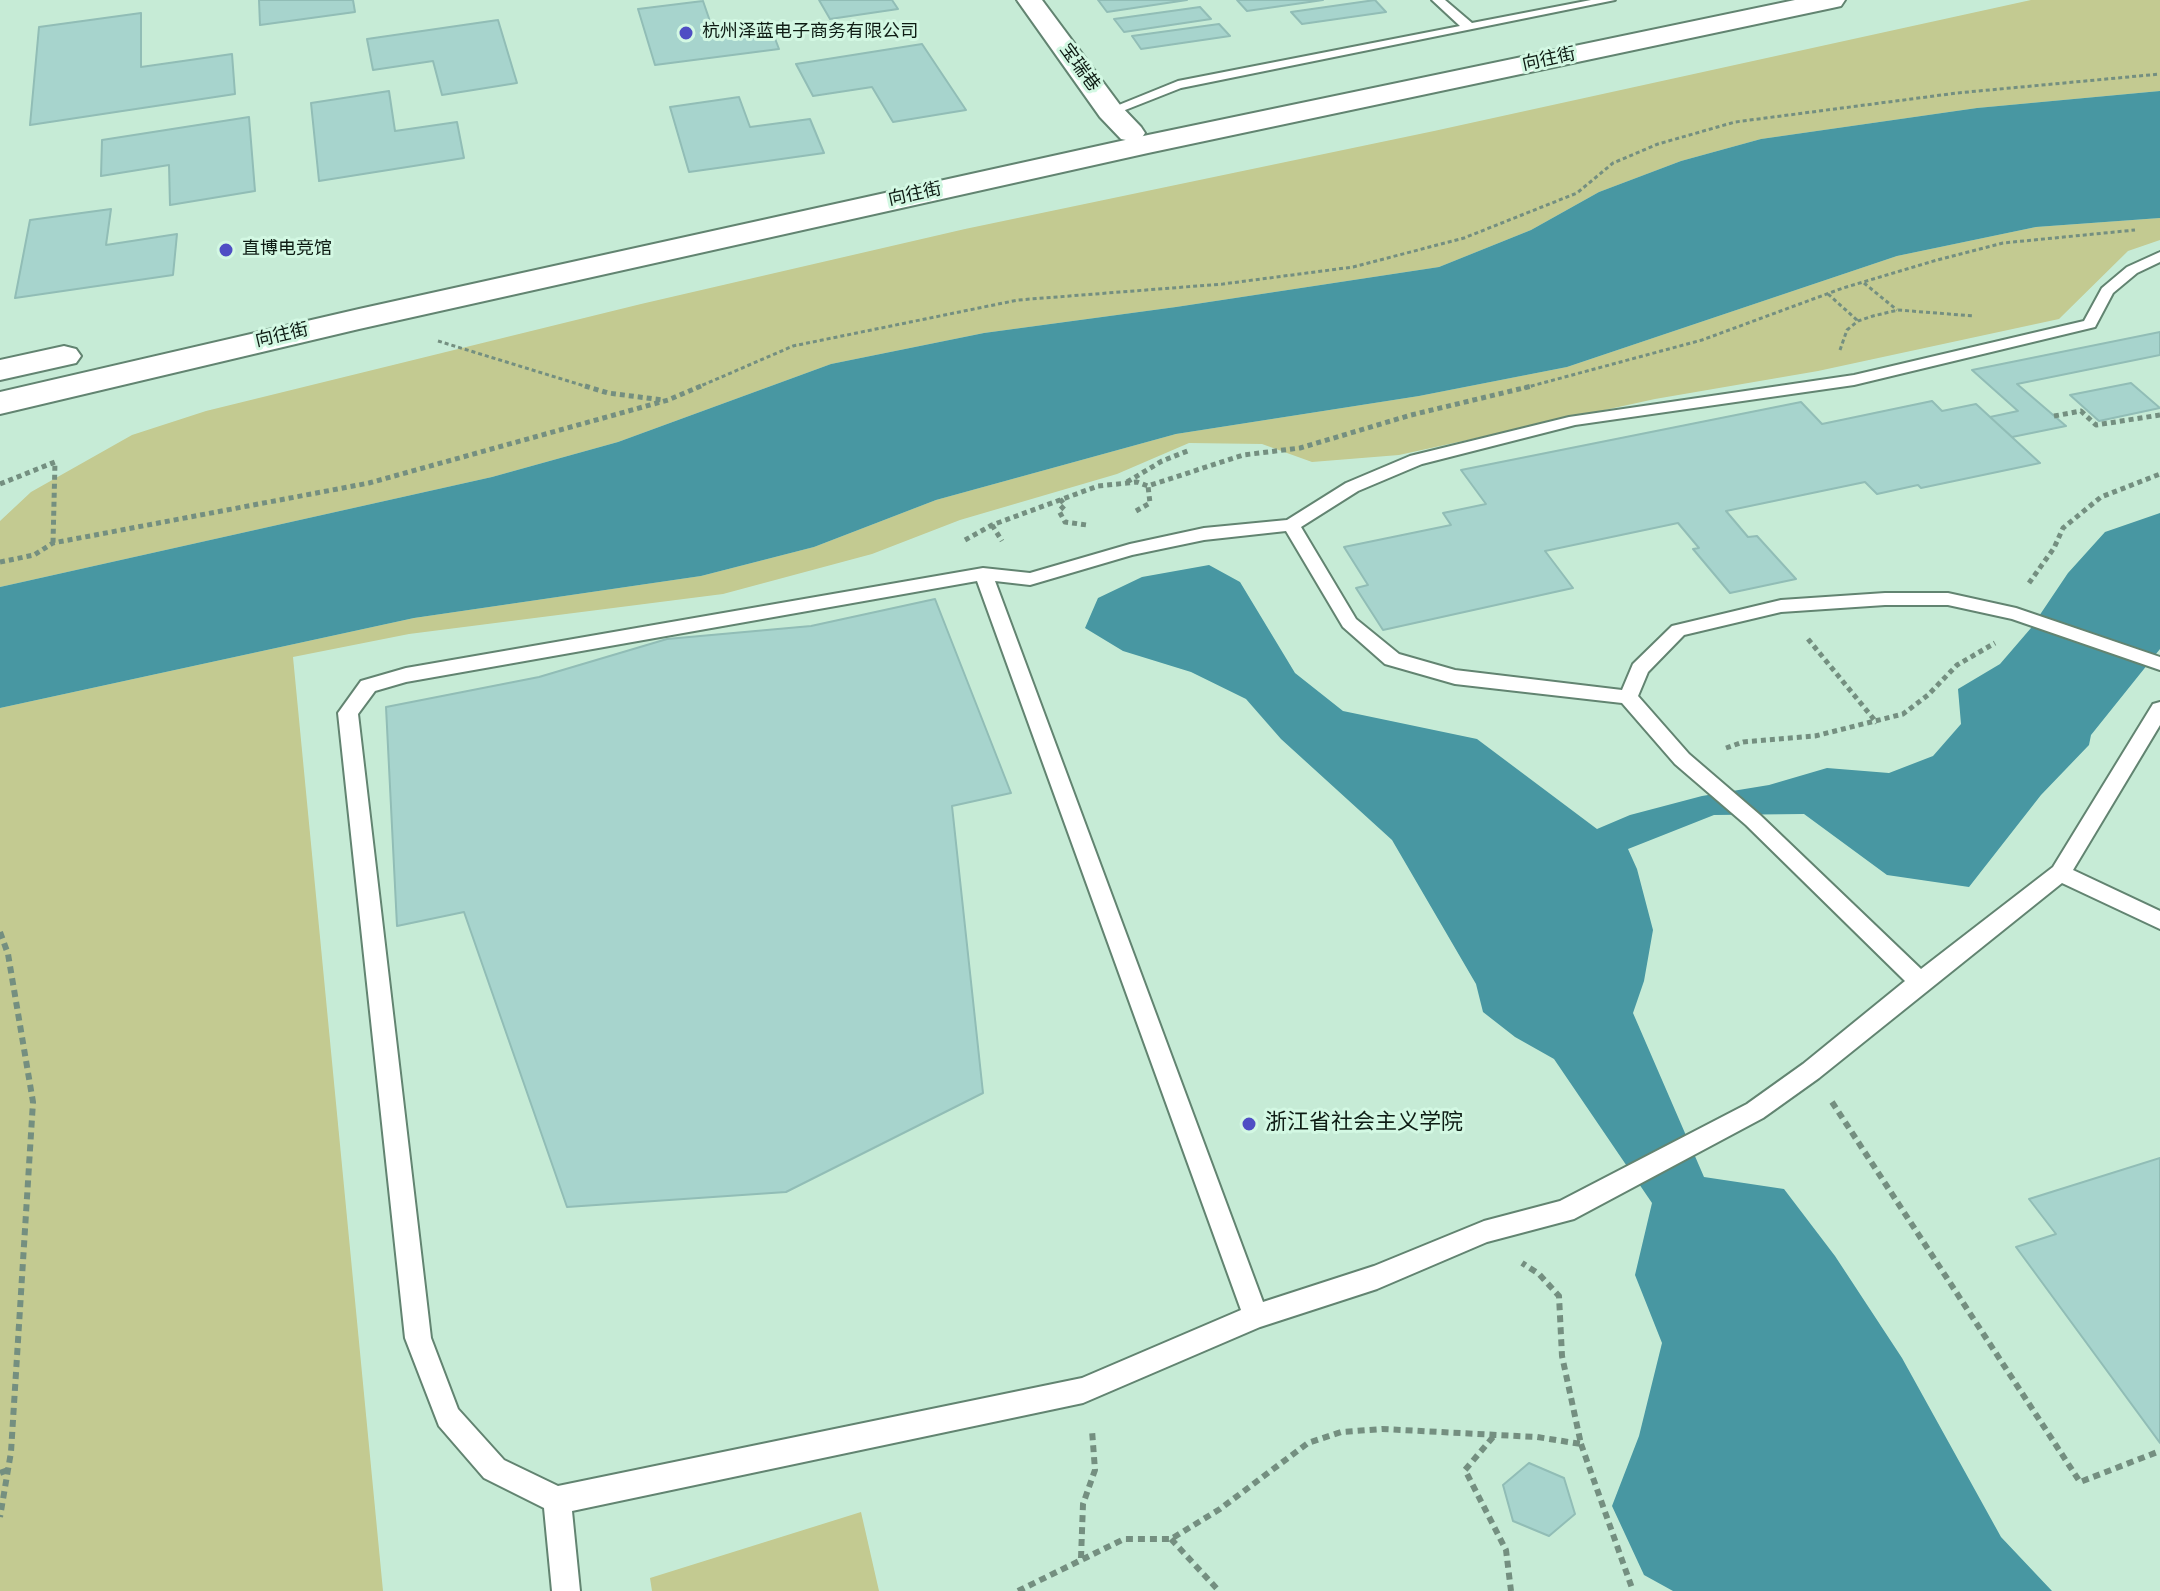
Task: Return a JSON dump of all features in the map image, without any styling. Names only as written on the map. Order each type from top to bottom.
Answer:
[{"type":"street","name":"宝瑞巷","points":[[1029,0],[1110,111],[1131,133]]},
{"type":"street","name":"向往街","points":[[245,316],[1778,0]]},
{"type":"street","name":"向往街","points":[[0,403],[408,308],[1163,140],[1832,0]]},
{"type":"street","points":[[0,370],[92,350]]},
{"type":"lane","points":[[1438,0],[1470,28]]},
{"type":"lane","points":[[1110,111],[1178,85],[1609,0]]},
{"type":"lane","points":[[2160,256],[2132,270],[2107,291],[2090,324],[1854,380],[1575,420],[1430,456],[1352,487],[1291,525],[1204,534],[1130,550],[1030,579],[983,574],[406,675],[368,686],[348,713],[418,1338],[448,1417],[494,1469],[557,1500],[1083,1390],[1256,1316],[1377,1277],[1484,1232],[1565,1211],[1755,1111],[1811,1071],[2060,873],[2160,709]]},
{"type":"lane","points":[[1291,525],[1349,623],[1392,659],[1455,677],[1628,697],[1682,759],[1753,820],[1920,982]]},
{"type":"lane","points":[[983,574],[1256,1316]]},
{"type":"lane","points":[[1628,697],[1640,669],[1678,630],[1781,606],[1885,599],[1948,599],[2020,615],[2160,664]]},
{"type":"lane","points":[[2060,873],[2131,904],[2160,921]]},
{"type":"lane","points":[[557,1500],[566,1591]]},
{"type":"path","points":[[0,562],[34,555],[53,543],[369,483],[668,400],[793,346],[1018,300],[1223,284],[1353,267],[1464,238],[1577,193],[1613,163],[1658,144],[1735,122],[1957,93],[2160,74]]},
{"type":"path","points":[[960,542],[992,525],[1098,486],[1124,483],[1148,486],[1243,455],[1300,448],[1411,415],[1598,370],[1702,340],[1863,283],[2003,243],[2114,231]]},
{"type":"path","points":[[1863,283],[1898,310]]},
{"type":"path","points":[[1828,294],[1858,321]]},
{"type":"path","points":[[408,308],[439,342],[608,393],[668,400]]},
{"type":"path","points":[[1854,380],[1839,349],[1847,330],[1858,321],[1898,310],[1955,312],[1976,317],[2016,342]]},
{"type":"path","points":[[2054,416],[2081,411],[2096,425],[2160,415]]},
{"type":"path","points":[[1124,483],[1162,461],[1190,450]]},
{"type":"path","points":[[0,484],[25,477],[55,462],[53,543]]},
{"type":"path","points":[[1682,759],[1743,742],[1815,736],[1877,723],[1903,714],[1928,695],[1957,665],[2006,634],[2020,615],[2027,586],[2054,548],[2063,528],[2101,497],[2160,474]]},
{"type":"path","points":[[1060,499],[1065,505],[1059,511],[1065,522],[1090,525]]},
{"type":"path","points":[[992,525],[1001,540]]},
{"type":"path","points":[[1781,606],[1877,723]]},
{"type":"path","points":[[0,932],[8,954],[33,1102],[0,1517]]},
{"type":"path","points":[[1811,1071],[2080,1482],[2160,1451]]},
{"type":"path","points":[[1484,1232],[1503,1251],[1539,1274],[1559,1296],[1562,1356],[1581,1444],[1633,1591]]},
{"type":"path","points":[[1081,1559],[1083,1504],[1095,1470],[1095,1443],[1083,1390]]},
{"type":"path","points":[[1018,1591],[1124,1539],[1171,1539],[1220,1509],[1308,1443],[1341,1432],[1382,1429],[1537,1437],[1581,1444]]},
{"type":"path","points":[[1493,1436],[1465,1470],[1506,1550],[1511,1591]]},
{"type":"path","points":[[1171,1539],[1219,1591]]},
{"type":"green space","points":[[2031,0],[2160,0],[2160,91],[1977,108],[1761,139],[1681,161],[1599,192],[1531,230],[1439,267],[984,333],[831,364],[618,442],[492,477],[0,587],[0,521],[31,492],[132,435],[206,411],[641,304],[965,229],[1434,131]]},
{"type":"green space","points":[[2160,218],[2160,240],[2128,251],[2059,319],[1818,371],[1655,399],[1399,455],[1312,462],[1262,444],[1189,443],[1117,474],[960,520],[872,554],[723,594],[409,634],[293,657],[383,1591],[0,1591],[0,708],[414,618],[701,576],[814,547],[936,500],[1176,434],[1419,396],[1567,367],[1897,256],[2036,227]]},
{"type":"green space","points":[[861,1512],[879,1591],[652,1591],[650,1578]]},
{"type":"water","points":[[2160,91],[2160,218],[2036,227],[1897,256],[1567,367],[1419,396],[1176,434],[936,500],[814,547],[701,576],[414,618],[0,708],[0,587],[492,477],[618,442],[831,364],[984,333],[1439,267],[1531,230],[1599,192],[1681,161],[1761,139],[1977,108]]},
{"type":"water","points":[[2160,513],[2160,649],[2091,735],[2089,745],[2041,795],[1969,887],[1887,875],[1804,814],[1714,815],[1628,849],[1637,869],[1653,930],[1644,981],[1633,1013],[1704,1177],[1784,1189],[1835,1256],[1902,1358],[2001,1537],[2052,1591],[1673,1591],[1644,1575],[1612,1506],[1639,1436],[1662,1343],[1635,1275],[1652,1203],[1554,1059],[1515,1037],[1483,1012],[1476,984],[1392,840],[1281,739],[1246,699],[1191,672],[1123,651],[1085,628],[1098,598],[1142,577],[1209,565],[1240,582],[1295,673],[1343,711],[1477,739],[1597,829],[1630,815],[1702,796],[1769,785],[1827,768],[1889,773],[1933,756],[1961,724],[1958,689],[2000,664],[2031,628],[2068,573],[2105,532]]},
{"type":"building","points":[[259,0],[353,0],[355,12],[260,25]]},
{"type":"building","points":[[819,0],[892,0],[898,9],[830,19]]},
{"type":"building","points":[[1098,0],[1187,0],[1107,12]]},
{"type":"building","points":[[1237,0],[1323,0],[1247,11]]},
{"type":"building","points":[[1375,0],[1386,12],[1302,24],[1291,12]]},
{"type":"building","points":[[703,1],[712,27],[768,20],[779,49],[655,65],[638,9]]},
{"type":"building","points":[[1200,7],[1211,19],[1124,32],[1114,19]]},
{"type":"building","points":[[141,13],[141,67],[232,54],[235,94],[30,125],[39,27]]},
{"type":"building","points":[[498,20],[517,83],[442,95],[433,61],[373,70],[367,39]]},
{"type":"building","points":[[1219,24],[1230,36],[1141,49],[1132,36]]},
{"type":"building","points":[[922,44],[966,110],[893,122],[872,87],[813,96],[796,64]]},
{"type":"building","points":[[389,91],[395,131],[457,122],[464,158],[319,181],[311,103]]},
{"type":"building","points":[[739,97],[750,127],[810,119],[824,153],[689,172],[670,107]]},
{"type":"building","points":[[249,117],[255,191],[170,205],[169,165],[101,176],[102,140]]},
{"type":"building","points":[[111,209],[106,245],[177,234],[173,275],[15,298],[30,220]]},
{"type":"building","points":[[2160,332],[2160,355],[2017,384],[2066,426],[2012,437],[1990,417],[2018,411],[1972,370]]},
{"type":"building","points":[[2131,383],[2160,408],[2099,421],[2070,395]]},
{"type":"building","points":[[1932,401],[1942,411],[1976,404],[2040,463],[1877,494],[1865,482],[1726,511],[1748,537],[1757,536],[1796,579],[1730,593],[1693,549],[1699,548],[1678,523],[1545,551],[1573,588],[1383,630],[1356,588],[1368,585],[1344,547],[1451,525],[1443,513],[1486,504],[1461,470],[1801,402],[1822,424]]},
{"type":"building","points":[[935,599],[1011,793],[952,806],[983,1093],[786,1192],[567,1207],[464,912],[397,926],[386,707],[539,677],[667,639],[811,626]]},
{"type":"building","points":[[2160,1158],[2160,1443],[2016,1247],[2056,1234],[2029,1199]]},
{"type":"building","points":[[1529,1463],[1564,1478],[1575,1514],[1549,1536],[1513,1521],[1503,1485]]},
{"type":"place","name":"杭州泽蓝电子商务有限公司","points":[[686,33]]},
{"type":"place","name":"直博电竞馆","points":[[226,250]]},
{"type":"place","name":"浙江省社会主义学院","points":[[1249,1124]]}]
